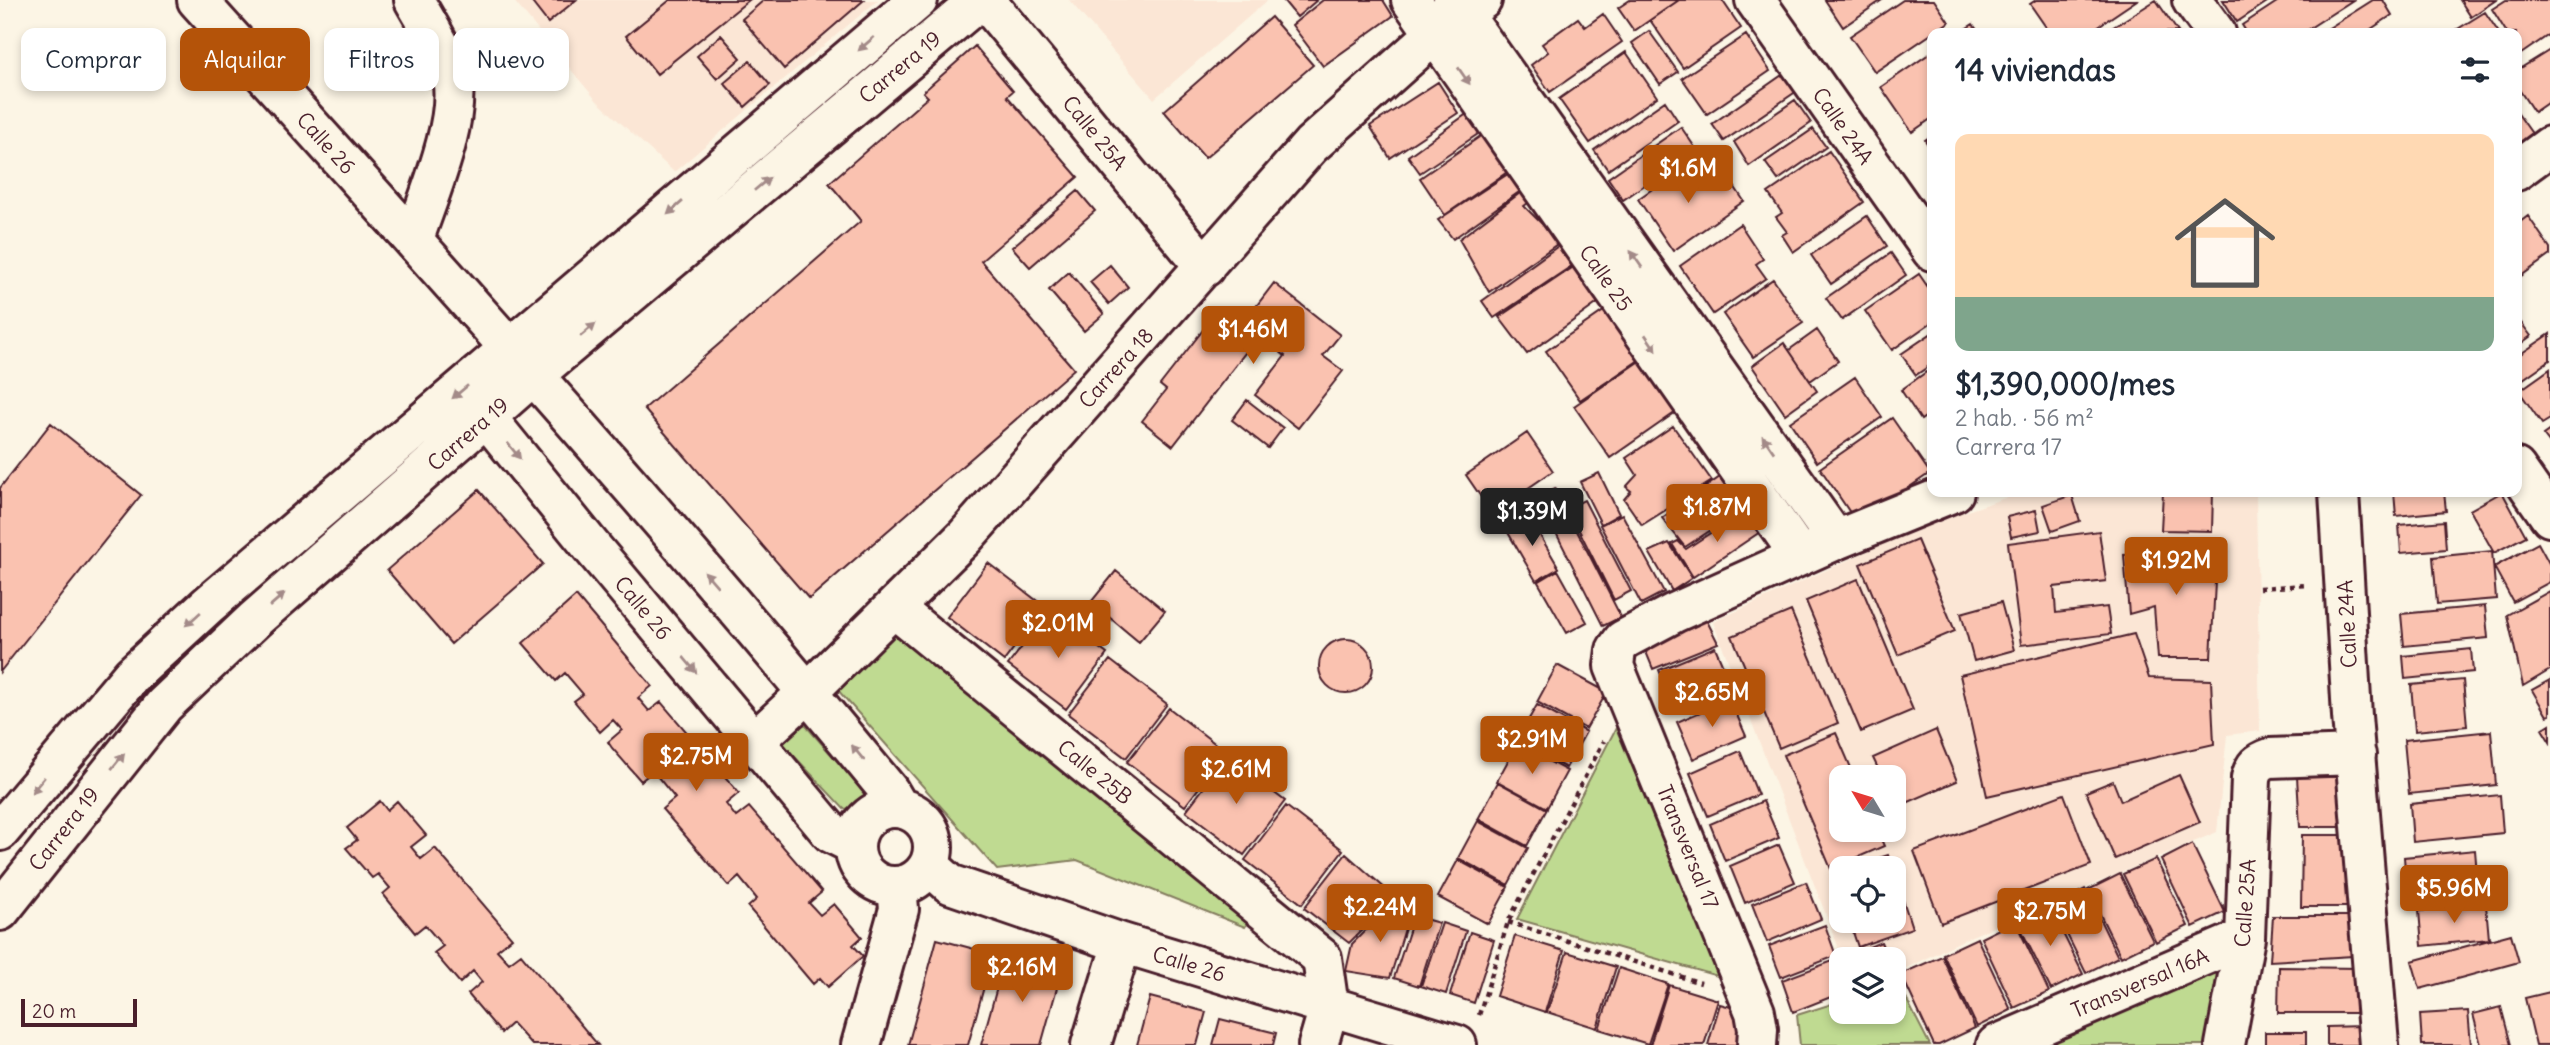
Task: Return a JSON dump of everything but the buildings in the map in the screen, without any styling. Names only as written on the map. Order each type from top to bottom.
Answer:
[{"type":"street","name":"Calle 26","points":[[197,0],[524,361],[808,692],[899,807],[921,818],[933,839],[934,852],[929,865],[950,884],[1122,943],[1329,1007],[1467,1033]]},
{"type":"street","points":[[414,0],[439,43],[452,79],[452,121],[414,239]]},
{"type":"street","name":"Carrera 19","points":[[524,361],[918,0]]},
{"type":"street","name":"Carrera 19","points":[[0,831],[132,675],[208,605],[524,361],[980,0]]},
{"type":"street","name":"Calle 25A","points":[[985,0],[1205,267]]},
{"type":"street","name":"Calle 25","points":[[1411,0],[1458,12],[1836,540]]},
{"type":"street","name":"Calle 24A","points":[[1755,0],[1927,244]]},
{"type":"street","points":[[2192,0],[2212,28]]},
{"type":"street","name":"Carrera 18","points":[[754,742],[965,537],[1311,145],[1458,12]]},
{"type":"street","name":"Calle 25","points":[[1458,12],[1800,556]]},
{"type":"street","points":[[2522,167],[2550,146]]},
{"type":"street","points":[[487,418],[524,361]]},
{"type":"street","name":"Calle 26","points":[[487,418],[580,554],[754,742],[831,833],[855,845]]},
{"type":"street","name":"Carrera 19","points":[[0,911],[164,705],[254,620],[487,418]]},
{"type":"street","points":[[2522,477],[2550,517]]},
{"type":"street","points":[[1800,556],[1942,497]]},
{"type":"street","name":"Calle 24A","points":[[2339,497],[2356,755]]},
{"type":"street","name":"Transversal 17","points":[[1757,1045],[1758,1029],[1749,998],[1614,666],[1616,650],[1623,640],[1674,613],[1800,556]]},
{"type":"street","name":"Calle 25B","points":[[894,608],[1322,958],[1329,1007]]},
{"type":"street","points":[[2356,755],[2379,1045]]},
{"type":"street","name":"Calle 25A","points":[[2225,1045],[2245,938],[2253,769],[2259,762],[2270,758],[2356,755]]},
{"type":"street","points":[[899,807],[886,808],[874,814],[857,832],[855,845],[862,871],[884,885],[897,887],[921,876],[929,865]]},
{"type":"street","points":[[861,1045],[899,909],[897,887]]},
{"type":"street","name":"Transversal 16A","points":[[1996,1045],[2245,938]]},
{"type":"street","points":[[1091,1045],[1122,943]]},
{"type":"street","points":[[1318,1045],[1329,1007]]},
{"type":"path","points":[[2259,588],[2345,583]]},
{"type":"path","points":[[1467,1033],[1508,922],[1627,697]]},
{"type":"path","points":[[1508,922],[1749,998]]},
{"type":"shaded area","points":[[513,0],[878,0],[674,172],[597,101],[569,67],[569,28],[536,28]]},
{"type":"shaded area","points":[[1069,0],[1268,0],[1154,99]]},
{"type":"shaded area","points":[[2008,497],[2256,497],[2260,731],[2227,735],[2217,832],[1967,938],[1906,968],[1906,947],[1838,947],[1833,933],[1906,933],[1906,856],[1829,856],[1829,923],[1713,622],[1916,529]]},
{"type":"green space","points":[[897,626],[1252,915],[1245,927],[1077,860],[997,870],[836,688]]},
{"type":"green space","points":[[800,719],[865,793],[858,807],[844,809],[780,741]]},
{"type":"green space","points":[[1616,728],[1721,977],[1517,919]]},
{"type":"green space","points":[[2219,968],[2210,1045],[2038,1045]]},
{"type":"green space","points":[[1906,998],[1930,1045],[1800,1045],[1797,1015],[1829,1005],[1829,1024],[1906,1024]]}]
